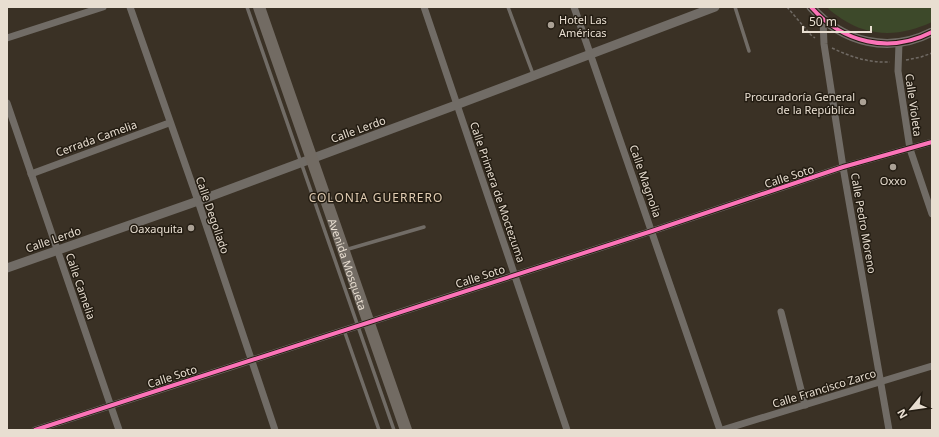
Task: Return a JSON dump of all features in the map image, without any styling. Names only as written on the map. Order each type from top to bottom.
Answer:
[{"type":"main road","name":"Avenida Mosqueta","points":[[259,7],[306,160],[343,250],[363,324],[406,430]]},
{"type":"street","points":[[7,38],[103,7]]},
{"type":"street","name":"Calle Degollado","points":[[130,7],[169,123],[198,201],[275,430]]},
{"type":"street","name":"Calle Primera de Moctezuma","points":[[424,7],[567,430]]},
{"type":"street","name":"Calle Magnolia","points":[[574,7],[721,430]]},
{"type":"street","name":"Calle Lerdo","points":[[7,268],[198,201],[715,7]]},
{"type":"street","points":[[811,7],[823,20],[840,32],[859,40],[879,43],[899,43],[915,39],[932,32]]},
{"type":"street","name":"Calle Pedro Moreno","points":[[823,20],[824,44],[843,167],[889,430]]},
{"type":"street","name":"Calle Violeta","points":[[899,43],[898,71],[910,149],[932,214]]},
{"type":"street","name":"Calle Camelia","points":[[7,103],[119,430]]},
{"type":"street","name":"Cerrada Camelia","points":[[31,174],[169,123]]},
{"type":"street","name":"Calle Soto","points":[[35,430],[652,231],[843,167],[932,142]]},
{"type":"street","points":[[781,312],[805,405]]},
{"type":"street","name":"Calle Francisco Zarco","points":[[721,430],[932,366]]},
{"type":"lane","points":[[247,7],[306,160],[363,324],[394,430]]},
{"type":"lane","points":[[508,7],[533,75]]},
{"type":"lane","points":[[735,7],[749,51]]},
{"type":"lane","points":[[343,250],[424,227]]},
{"type":"lane","points":[[344,330],[379,430]]},
{"type":"path","points":[[787,7],[811,35],[824,44],[849,56],[882,62],[898,62],[920,57],[932,52]]},
{"type":"green space","points":[[827,7],[932,7],[932,22],[921,27],[898,32],[875,32],[853,25],[842,19]]},
{"type":"cycle path","points":[[811,7],[837,29],[852,37],[867,41],[883,43],[899,42],[916,39],[932,32]]},
{"type":"cycle path","points":[[35,430],[652,231],[843,167],[932,142]]},
{"type":"place","name":"Hotel Las Américas","points":[[551,25]]},
{"type":"place","name":"Procuradoría General de la República","points":[[863,102]]},
{"type":"place","name":"Oxxo","points":[[893,167]]},
{"type":"place","name":"Oaxaquita","points":[[191,228]]},
{"type":"district","name":"COLONIA GUERRERO","points":[[376,197]]}]
